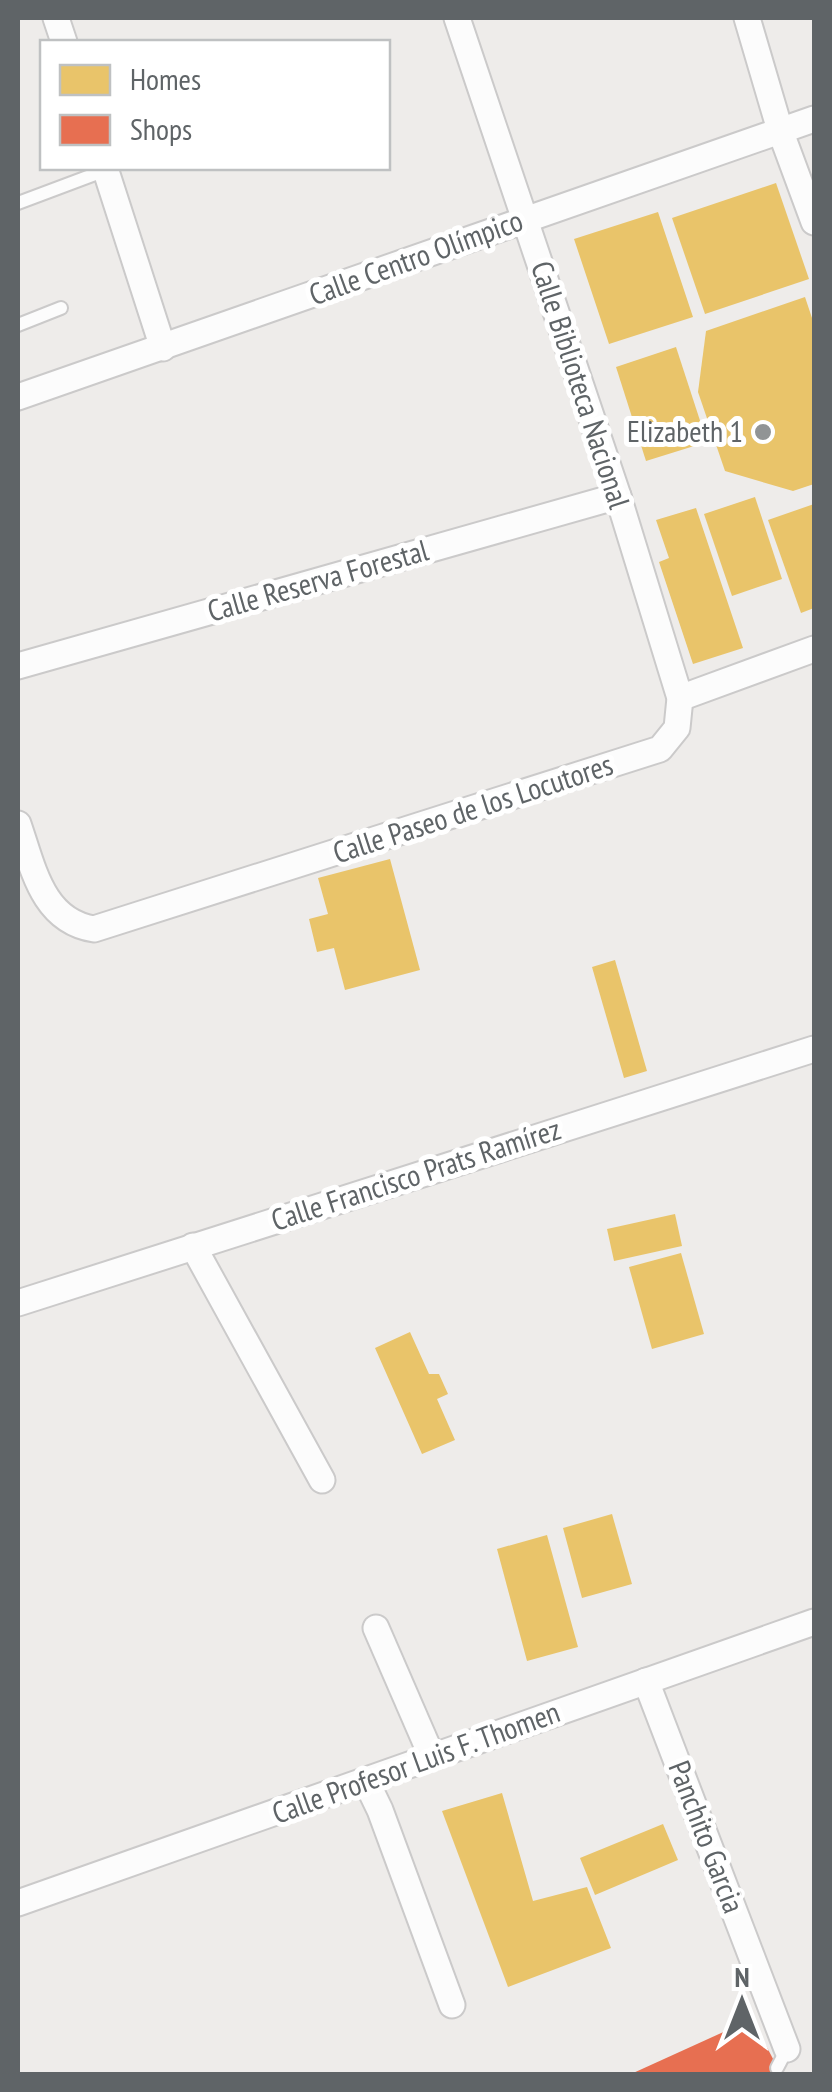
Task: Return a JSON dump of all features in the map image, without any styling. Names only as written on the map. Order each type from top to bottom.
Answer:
[{"type":"street","name":"Calle Biblioteca Nacional","points":[[457,18],[618,496],[680,698]]},
{"type":"street","points":[[747,18],[780,130],[814,222]]},
{"type":"street","name":"Calle Centro Olímpico","points":[[18,397],[814,118]]},
{"type":"street","points":[[105,170],[164,348]]},
{"type":"street","name":"Calle Reserva Forestal","points":[[18,666],[618,496]]},
{"type":"street","points":[[680,698],[814,649]]},
{"type":"street","name":"Calle Paseo de los Locutores","points":[[18,824],[43,894],[68,921],[94,929],[660,749],[678,728],[680,698]]},
{"type":"street","name":"Calle Francisco Prats Ramírez","points":[[18,1302],[814,1049]]},
{"type":"street","points":[[192,1246],[322,1480]]},
{"type":"street","name":"Calle Profesor Luis F. Thomen","points":[[18,1903],[814,1622]]},
{"type":"street","points":[[376,1628],[432,1758]]},
{"type":"street","name":"Panchito Garcia","points":[[646,1680],[782,2059]]},
{"type":"street","points":[[366,1781],[452,2006]]},
{"type":"lane","points":[[18,203],[102,170]]},
{"type":"lane","points":[[18,325],[62,308]]},
{"type":"building: Homes","points":[[776,183],[809,279],[705,314],[672,218]]},
{"type":"building: Homes","points":[[658,212],[693,317],[609,344],[574,239]]},
{"type":"building: Homes","name":"Elizabeth 1","points":[[805,297],[814,324],[814,484],[793,491],[725,471],[698,392],[706,331]]},
{"type":"building: Homes","points":[[676,347],[707,442],[646,461],[616,367]]},
{"type":"building: Homes","points":[[755,497],[782,579],[732,596],[704,514]]},
{"type":"building: Homes","points":[[814,504],[814,608],[801,613],[768,520]]},
{"type":"building: Homes","points":[[696,508],[743,648],[693,664],[659,562],[669,558],[656,520]]},
{"type":"building: Homes","points":[[390,859],[420,970],[345,990],[334,948],[317,952],[309,919],[328,914],[318,878]]},
{"type":"building: Homes","points":[[615,960],[647,1071],[624,1078],[592,967]]},
{"type":"building: Homes","points":[[675,1214],[682,1246],[614,1261],[607,1229]]},
{"type":"building: Homes","points":[[681,1253],[704,1334],[652,1349],[629,1267]]},
{"type":"building: Homes","points":[[410,1332],[429,1374],[439,1374],[448,1394],[437,1399],[455,1440],[422,1454],[375,1348]]},
{"type":"building: Homes","points":[[612,1514],[632,1584],[582,1598],[563,1528]]},
{"type":"building: Homes","points":[[547,1535],[578,1647],[527,1661],[497,1549]]},
{"type":"building: Homes","points":[[502,1793],[533,1901],[587,1887],[611,1948],[508,1987],[442,1811]]},
{"type":"building: Homes","points":[[663,1824],[678,1860],[595,1895],[580,1858]]},
{"type":"building: Shops","points":[[752,2019],[781,2074],[631,2074]]},
{"type":"place","name":"Elizabeth 1","points":[[763,432]]}]
